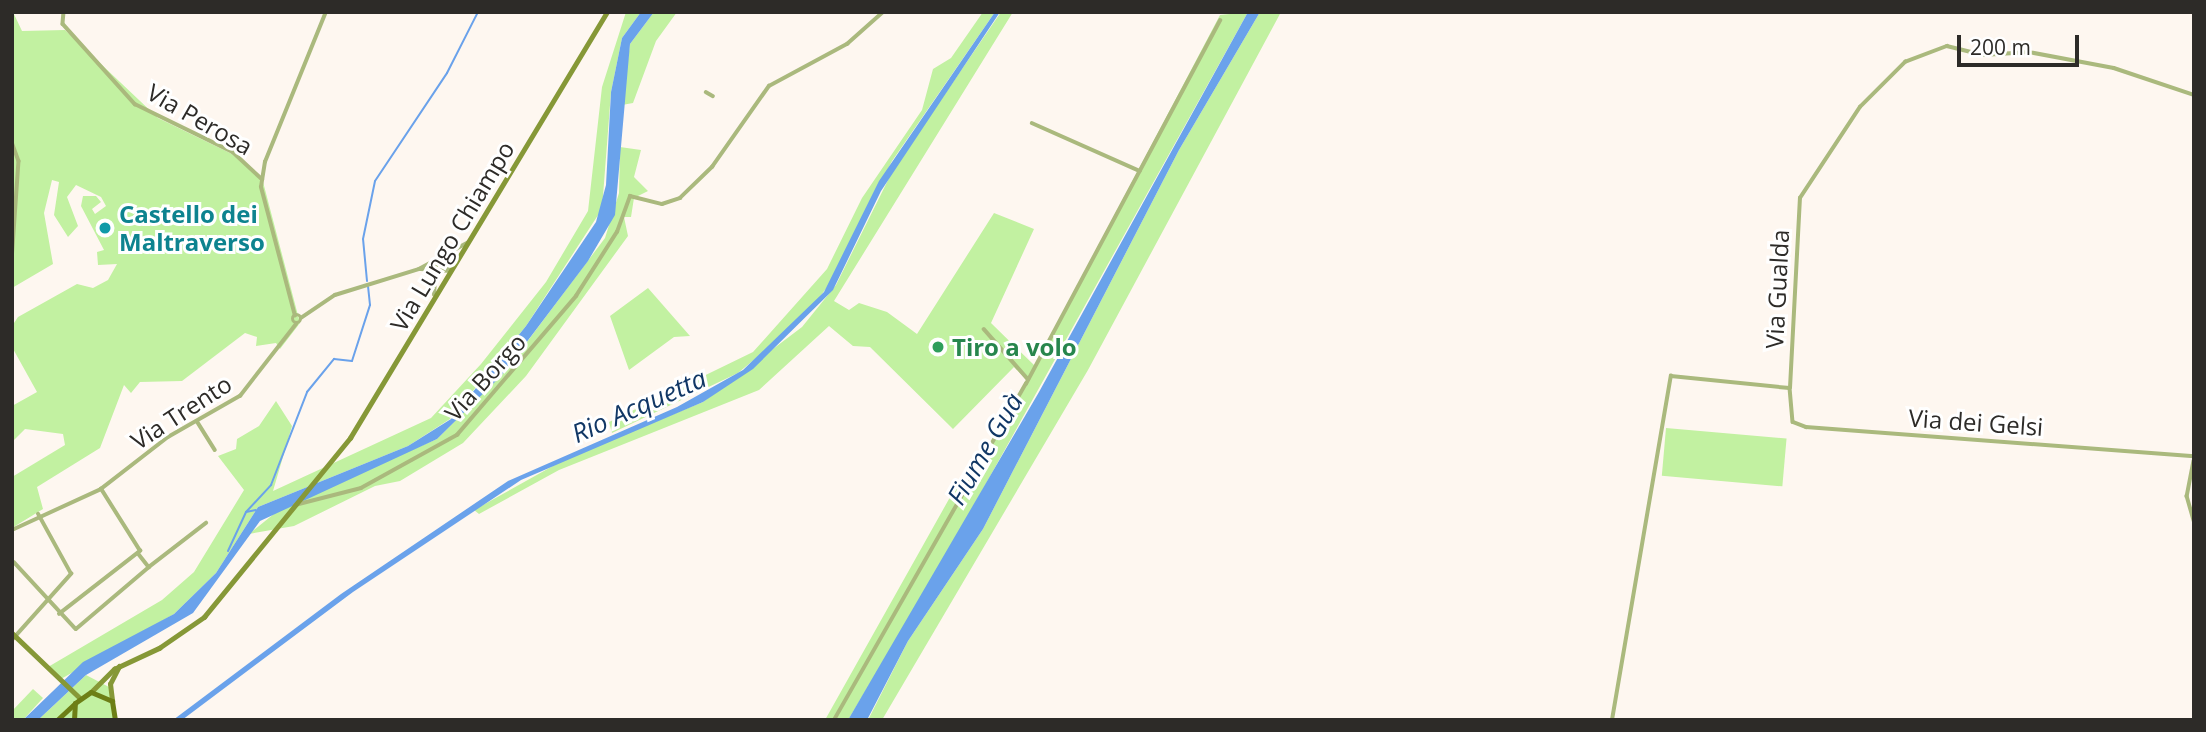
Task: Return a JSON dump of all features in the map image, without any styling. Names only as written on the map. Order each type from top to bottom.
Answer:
[{"type":"main road","name":"Via Lungo Chiampo","points":[[295,505],[321,474],[434,300],[607,12]]},
{"type":"main road","points":[[57,720],[79,697],[91,692],[120,666],[198,623],[295,505]]},
{"type":"main road","points":[[14,636],[79,697]]},
{"type":"main road","points":[[116,719],[110,684],[120,666]]},
{"type":"main road","points":[[91,692],[112,701]]},
{"type":"main road","points":[[74,720],[75,703]]},
{"type":"street","name":"Via Perosa","points":[[64,12],[63,24],[135,104],[233,152],[262,180],[296,324]]},
{"type":"street","points":[[262,180],[326,12]]},
{"type":"street","name":"Via Borgo","points":[[295,505],[381,480],[457,435],[576,296],[617,232],[633,194],[660,204],[680,198],[705,175],[769,86],[847,44],[883,12]]},
{"type":"street","points":[[834,720],[1028,379],[1220,21]]},
{"type":"street","name":"Via Gualda","points":[[1612,720],[1671,376],[1790,388],[1800,198],[1860,107],[1905,62],[1947,46],[1983,55],[2029,51],[2114,68],[2194,95]]},
{"type":"street","points":[[706,92],[712,96]]},
{"type":"street","points":[[1032,123],[1140,171]]},
{"type":"street","points":[[12,142],[15,169],[12,261]]},
{"type":"street","points":[[295,316],[302,318],[335,295],[419,269],[468,242]]},
{"type":"street","points":[[437,261],[451,271]]},
{"type":"street","points":[[434,300],[434,272],[437,261]]},
{"type":"street","points":[[419,269],[451,271]]},
{"type":"street","name":"Via Trento","points":[[12,530],[38,514],[101,489],[247,389],[302,318]]},
{"type":"street","points":[[984,329],[1028,379]]},
{"type":"street","name":"Via dei Gelsi","points":[[1790,388],[1793,422],[1806,427],[2194,458]]},
{"type":"street","points":[[197,421],[215,450]]},
{"type":"street","points":[[2194,458],[2187,496],[2194,521]]},
{"type":"street","points":[[101,489],[149,568]]},
{"type":"street","points":[[14,636],[71,574],[38,514]]},
{"type":"street","points":[[14,562],[45,602],[76,629],[206,523]]},
{"type":"street","points":[[59,614],[139,551]]},
{"type":"green space","points":[[13,12],[22,31],[65,30],[158,118],[232,154],[262,178],[300,323],[280,349],[276,343],[256,346],[257,337],[245,333],[182,381],[140,382],[131,393],[124,385],[100,448],[37,487],[43,509],[12,528],[12,477],[65,445],[63,434],[25,429],[12,442],[12,406],[37,392],[12,347],[12,326],[18,317],[77,284],[93,288],[108,280],[117,264],[98,265],[97,252],[104,250],[81,206],[83,196],[96,196],[101,202],[92,209],[95,214],[106,206],[101,197],[76,185],[67,197],[78,226],[68,237],[54,215],[59,182],[52,180],[44,213],[53,264],[12,288]]},
{"type":"green space","points":[[626,12],[641,12],[622,38],[611,92],[602,209],[526,326],[450,419],[408,446],[258,507],[216,573],[174,614],[61,679],[48,667],[162,600],[194,572],[244,490],[218,456],[236,449],[237,439],[259,426],[276,401],[292,426],[273,491],[431,418],[481,364],[546,282],[588,211],[602,87]]},
{"type":"green space","points":[[654,12],[677,12],[656,41],[633,103],[622,105],[630,44]]},
{"type":"green space","points":[[983,12],[995,12],[892,161],[828,286],[801,321],[738,373],[612,433],[609,422],[753,352],[827,269],[862,198],[922,110],[933,69],[951,58]]},
{"type":"green space","points":[[1001,12],[1013,12],[834,301],[849,310],[859,303],[887,312],[917,334],[994,213],[1034,229],[991,323],[1035,366],[1220,15],[1248,12],[938,570],[848,720],[825,720],[949,499],[962,481],[971,483],[1028,381],[1014,367],[953,429],[870,347],[853,346],[829,326],[759,390],[559,470],[479,514],[474,510],[569,457],[703,402],[802,327],[836,285],[893,170]]},
{"type":"green space","points":[[1260,12],[1281,12],[1088,370],[882,720],[868,720],[908,641],[983,529],[1179,150]]},
{"type":"green space","points":[[620,147],[641,150],[634,177],[648,191],[634,198],[631,217],[624,217],[628,236],[526,376],[463,443],[400,481],[375,486],[294,526],[249,534],[285,505],[437,439],[506,370],[605,238],[619,193]]},
{"type":"green space","points":[[648,288],[690,336],[674,337],[629,370],[610,316]]},
{"type":"green space","points":[[1666,428],[1787,439],[1782,486],[1662,476]]},
{"type":"green space","points":[[86,675],[109,687],[117,720],[38,720]]},
{"type":"green space","points":[[33,689],[43,698],[23,720],[12,720],[12,711]]},
{"type":"water","points":[[641,12],[654,12],[630,44],[615,215],[588,261],[501,376],[437,439],[260,521],[193,613],[86,675],[38,720],[23,720],[83,662],[174,614],[216,573],[258,507],[408,446],[451,419],[526,326],[596,222],[606,185],[611,92],[622,38]]},
{"type":"water","points":[[995,12],[1000,12],[881,191],[833,290],[753,369],[703,402],[521,480],[353,592],[182,720],[173,720],[341,594],[508,481],[677,407],[743,370],[824,292],[879,181]]},
{"type":"water","points":[[1248,12],[1260,12],[1179,150],[983,529],[908,641],[867,720],[848,720],[1039,392]]},
{"type":"waterway","points":[[367,281],[363,239],[375,181],[447,73],[478,12]]},
{"type":"waterway","points":[[228,551],[246,512],[271,485],[307,392],[334,359],[352,361],[370,305],[368,287]]},
{"type":"waterway","points":[[246,512],[256,510]]},
{"type":"waterway","points":[[2194,679],[2194,694]]},
{"type":"place","name":"Castello dei Maltraverso","points":[[105,228]]},
{"type":"place","name":"Tiro a volo","points":[[938,347]]},
{"type":"water label","name":"Rio Acquetta","points":[[639,406]]},
{"type":"water label","name":"Fiume Guà","points":[[985,449]]}]
